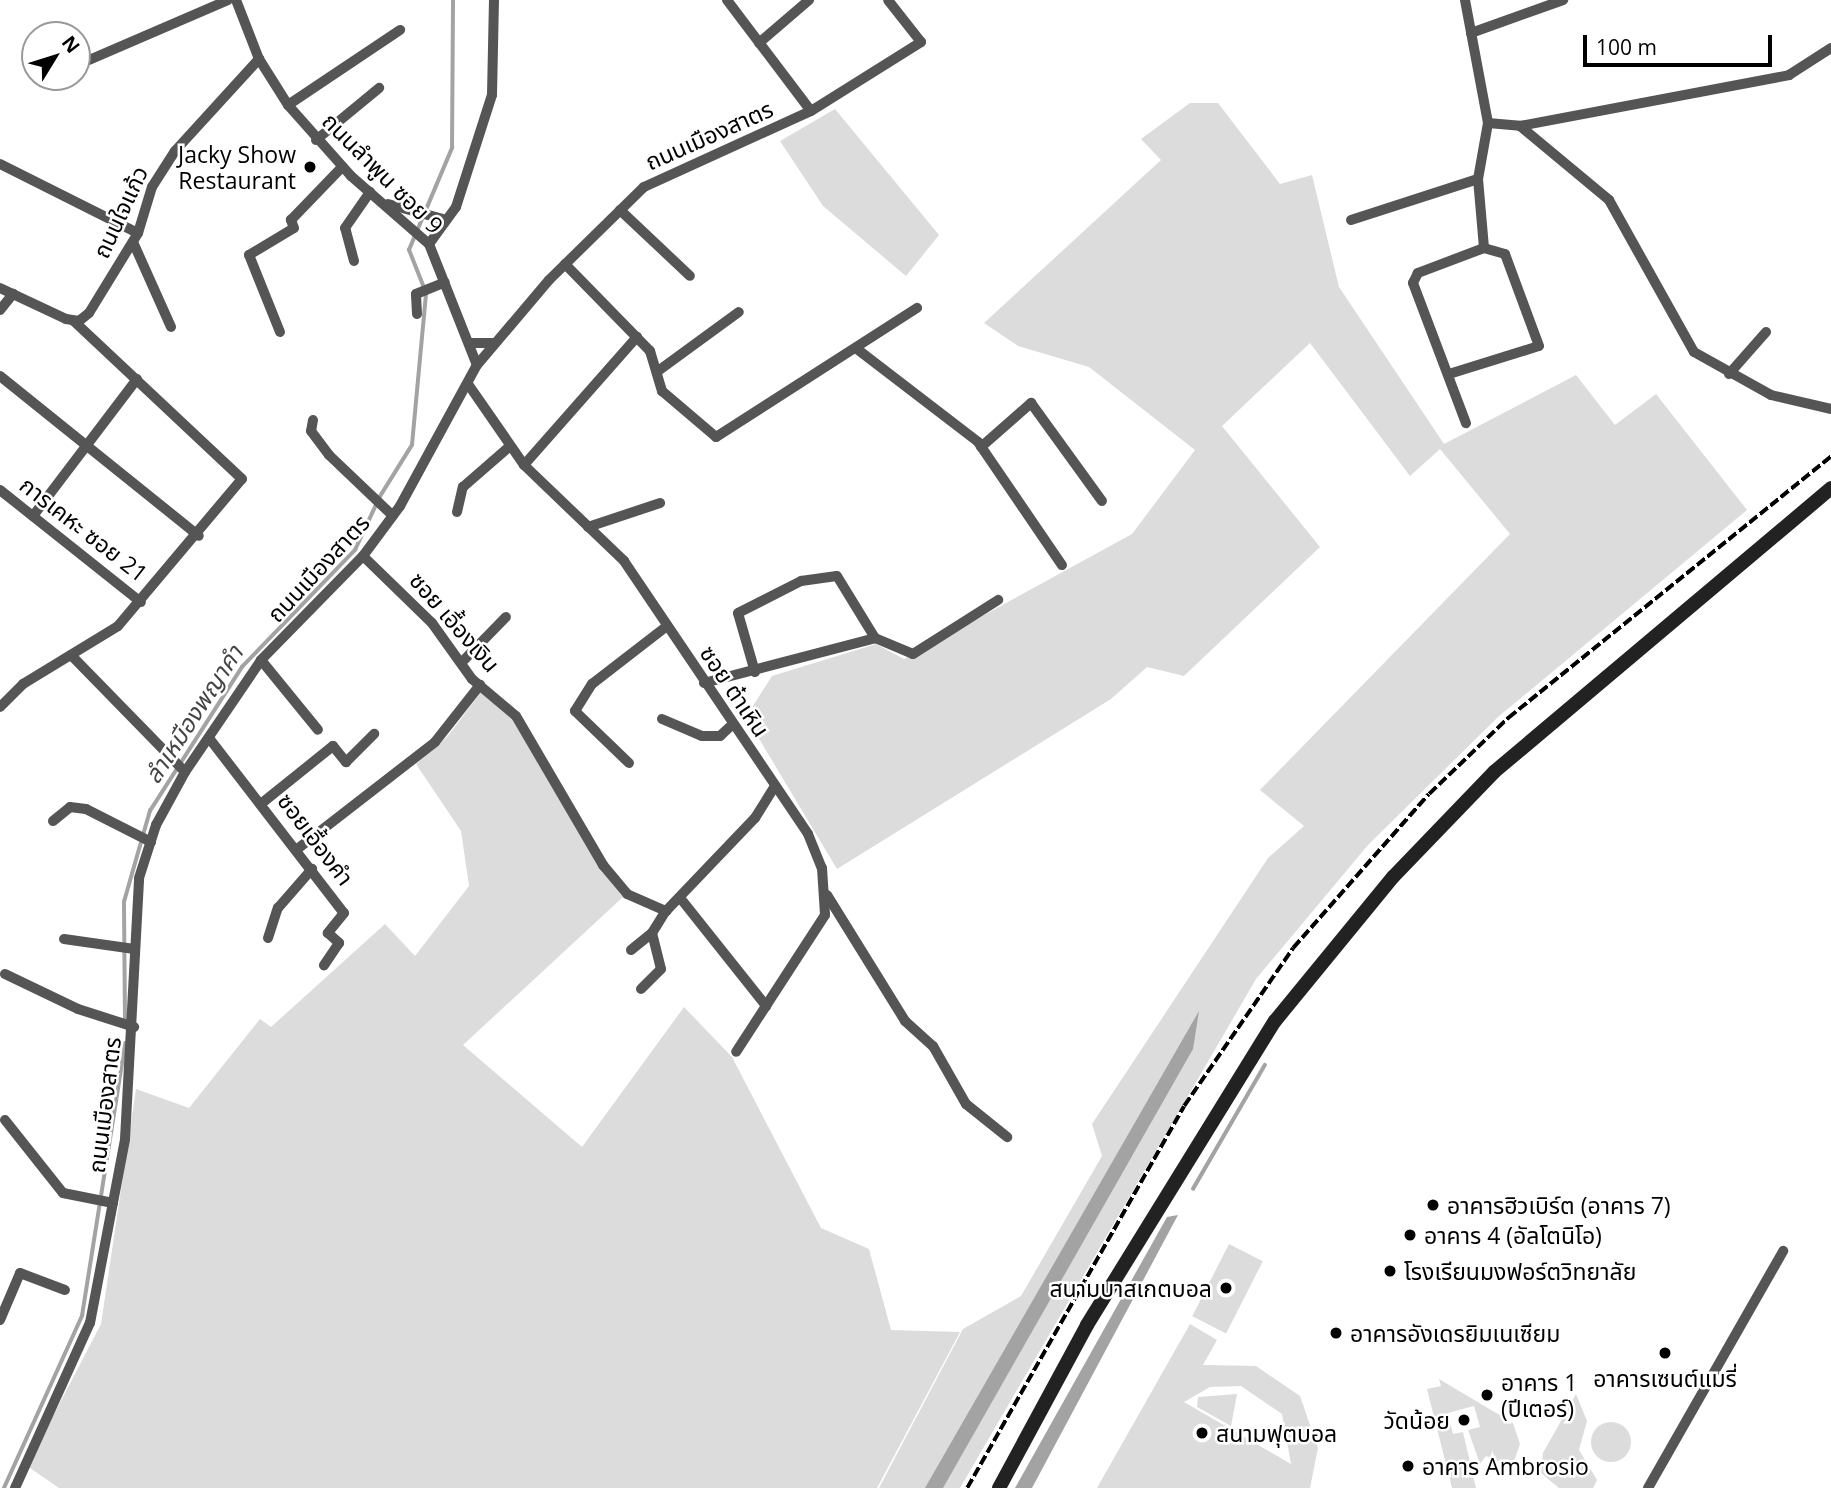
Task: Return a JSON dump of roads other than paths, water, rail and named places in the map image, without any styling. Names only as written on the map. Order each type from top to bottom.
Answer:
[{"type":"main road","points":[[999,1488],[1087,1325],[1275,1021],[1393,877],[1494,772],[1831,488]]},
{"type":"street","points":[[91,59],[228,0]]},
{"type":"street","name":"ถนนลำพูน ซอย 9","points":[[236,0],[259,59],[288,105],[342,167],[421,234],[429,244],[477,365]]},
{"type":"street","points":[[429,244],[446,220],[492,95],[494,0]]},
{"type":"street","points":[[727,0],[811,111]]},
{"type":"street","points":[[759,43],[809,0]]},
{"type":"street","name":"ถนนเมืองสาตร","points":[[15,1488],[90,1323],[131,1026],[131,949],[139,878],[147,841],[179,768],[209,738],[261,660],[363,556],[477,365],[565,264],[644,187],[811,111],[921,42],[888,0]]},
{"type":"street","points":[[1465,0],[1488,123],[1478,180],[1483,248]]},
{"type":"street","points":[[1471,33],[1563,0]]},
{"type":"street","points":[[288,105],[400,30]]},
{"type":"street","points":[[1488,123],[1520,126],[1789,75],[1831,48]]},
{"type":"street","name":"ถนนใจแก้ว","points":[[74,321],[97,303],[136,237],[152,187],[185,136],[259,59]]},
{"type":"street","points":[[316,140],[379,88]]},
{"type":"street","points":[[1520,126],[1609,200],[1632,232],[1683,338],[1729,374],[1771,395],[1831,410]]},
{"type":"street","points":[[0,164],[136,237],[171,327]]},
{"type":"street","points":[[280,332],[249,255],[294,228],[291,220],[342,167]]},
{"type":"street","points":[[1351,220],[1478,180]]},
{"type":"street","points":[[354,261],[345,228],[370,192]]},
{"type":"street","points":[[385,204],[446,220]]},
{"type":"street","points":[[620,210],[690,276]]},
{"type":"street","points":[[1449,374],[1539,346],[1505,254],[1483,248],[1418,273],[1413,283],[1466,423]]},
{"type":"street","points":[[565,264],[637,337],[658,371],[662,391],[716,437],[917,308]]},
{"type":"street","points":[[417,314],[419,292],[445,282]]},
{"type":"street","points":[[0,288],[74,321],[86,339],[137,379],[242,479],[199,536],[118,626],[2,701]]},
{"type":"street","points":[[0,310],[13,295]]},
{"type":"street","points":[[658,371],[739,312]]},
{"type":"street","points":[[1729,374],[1766,332]]},
{"type":"street","points":[[524,465],[637,337]]},
{"type":"street","points":[[469,343],[495,343]]},
{"type":"street","points":[[857,349],[981,447],[1062,565]]},
{"type":"street","points":[[0,376],[199,536]]},
{"type":"street","points":[[33,516],[85,444],[137,379]]},
{"type":"street","name":"ซอย ต๋าเหิน","points":[[468,384],[524,465],[624,561],[732,725],[808,834],[826,892],[905,1021],[933,1046],[966,1104],[1007,1137]]},
{"type":"street","points":[[981,447],[1031,403],[1102,501]]},
{"type":"street","points":[[313,420],[311,430],[366,497],[389,514]]},
{"type":"street","points":[[457,512],[463,487],[510,446]]},
{"type":"street","name":"การเคหะ ซอย 21","points":[[2,495],[33,516],[141,602]]},
{"type":"street","points":[[588,527],[660,503]]},
{"type":"street","name":"ซอย เอื้องเงิน","points":[[363,556],[464,660],[480,685],[516,716],[603,864],[627,894],[666,911]]},
{"type":"street","points":[[755,672],[738,613],[801,581],[837,576],[875,638],[913,654],[998,600]]},
{"type":"street","points":[[464,660],[506,617]]},
{"type":"street","points":[[629,763],[575,710],[592,684],[667,626]]},
{"type":"street","points":[[704,683],[755,672],[875,638]]},
{"type":"street","points":[[71,656],[179,768]]},
{"type":"street","points":[[261,660],[318,730]]},
{"type":"street","points":[[296,850],[435,742],[480,685]]},
{"type":"street","points":[[662,719],[702,736],[720,736],[732,725]]},
{"type":"street","points":[[262,803],[333,746],[346,762],[374,734]]},
{"type":"street","name":"ซอยเอื้องคำ","points":[[209,738],[262,803],[344,913],[328,933],[339,943],[324,965]]},
{"type":"street","points":[[631,950],[652,933],[666,911],[681,899],[755,818],[774,787]]},
{"type":"street","points":[[53,821],[70,807],[86,808],[147,841]]},
{"type":"street","points":[[268,938],[278,908],[312,869]]},
{"type":"street","points":[[736,1052],[825,915],[826,892]]},
{"type":"street","points":[[681,899],[766,1006]]},
{"type":"street","points":[[641,989],[661,968],[652,933]]},
{"type":"street","points":[[64,939],[131,949]]},
{"type":"street","points":[[5,974],[116,1023],[131,1026]]},
{"type":"street","points":[[5,1120],[39,1169],[63,1193],[108,1202]]},
{"type":"street","points":[[1648,1488],[1783,1251]]},
{"type":"street","points":[[0,1320],[20,1273],[65,1290]]},
{"type":"waterway","name":"ลำเหมืองพญาคำ","points":[[379,498],[412,445],[426,293],[409,250],[452,148],[453,0]]},
{"type":"waterway","name":"ลำเหมืองพญาคำ","points":[[125,1021],[124,902],[150,811],[242,667],[355,550],[376,505]]},
{"type":"waterway","name":"ลำเหมืองพญาคำ","points":[[4,1488],[82,1316],[125,1043]]},
{"type":"waterway","points":[[1193,1189],[1265,1065]]},
{"type":"railway","points":[[967,1488],[1184,1106],[1293,948],[1429,794],[1508,718],[1831,456]]},
{"type":"place","name":"Jacky Show Restaurant","points":[[310,167]]},
{"type":"place","name":"อาคารฮิวเบิร์ต (อาคาร 7)","points":[[1433,1205]]},
{"type":"place","name":"อาคาร 4 (อัลโตนิโอ)","points":[[1410,1235]]},
{"type":"place","name":"โรงเรียนมงฟอร์ตวิทยาลัย","points":[[1390,1271]]},
{"type":"place","name":"สนามบาสเกตบอล","points":[[1226,1288]]},
{"type":"place","name":"อาคารอังเดรยิมเนเซียม","points":[[1336,1333]]},
{"type":"place","name":"อาคารเซนต์แมรี่","points":[[1665,1353]]},
{"type":"place","name":"อาคาร 1 (ปีเตอร์)","points":[[1487,1395]]},
{"type":"place","name":"วัดน้อย","points":[[1464,1420]]},
{"type":"place","name":"สนามฟุตบอล","points":[[1202,1433]]},
{"type":"place","name":"อาคาร Ambrosio","points":[[1408,1466]]}]
